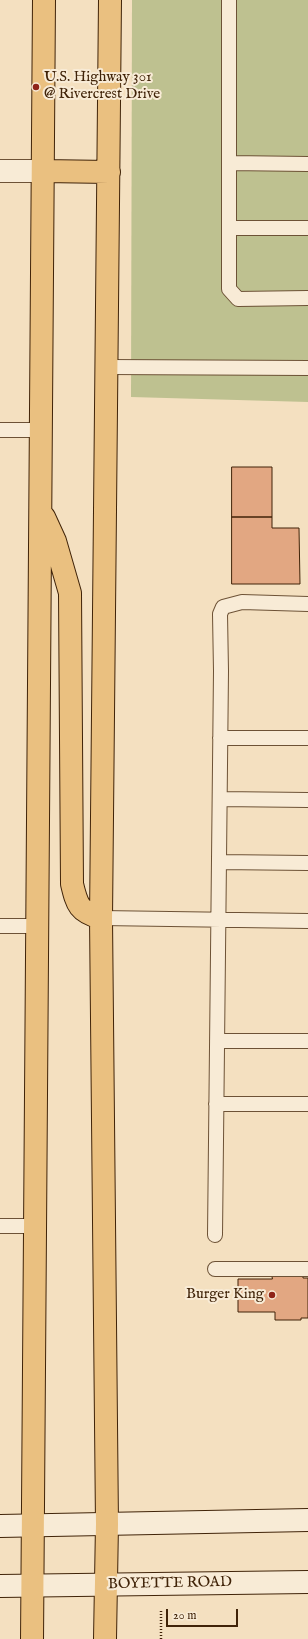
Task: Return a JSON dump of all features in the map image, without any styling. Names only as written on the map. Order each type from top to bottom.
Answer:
[{"type":"main road","points":[[32,1639],[44,171],[44,0]]},
{"type":"main road","points":[[105,1639],[107,1524],[101,918],[110,0]]},
{"type":"main road","points":[[0,171],[109,172]]},
{"type":"main road","points":[[41,508],[55,541],[70,594],[72,884],[81,908],[88,914],[101,918]]},
{"type":"main road","points":[[0,1526],[308,1520]]},
{"type":"main road","name":"BOYETTE ROAD","points":[[0,1586],[308,1582]]},
{"type":"lane","points":[[229,0],[229,288],[238,299],[308,298]]},
{"type":"lane","points":[[229,164],[308,164]]},
{"type":"lane","points":[[229,228],[308,228]]},
{"type":"lane","points":[[107,368],[308,368]]},
{"type":"lane","points":[[0,430],[41,430]]},
{"type":"lane","points":[[215,1236],[220,799],[220,614],[223,607],[242,602],[308,604]]},
{"type":"lane","points":[[220,738],[308,738]]},
{"type":"lane","points":[[220,799],[308,800]]},
{"type":"lane","points":[[219,862],[308,863]]},
{"type":"lane","points":[[101,918],[308,921]]},
{"type":"lane","points":[[0,926],[38,926]]},
{"type":"lane","points":[[217,1041],[308,1042]]},
{"type":"lane","points":[[216,1104],[308,1104]]},
{"type":"lane","points":[[0,1226],[36,1226]]},
{"type":"lane","points":[[214,1269],[308,1269]]},
{"type":"path","points":[[161,1639],[162,1611]]},
{"type":"green space","points":[[132,0],[308,0],[308,402],[131,397]]},
{"type":"building","points":[[232,467],[272,467],[272,517],[232,517]]},
{"type":"building","points":[[232,517],[272,517],[272,528],[299,528],[300,584],[232,584]]},
{"type":"building","points":[[272,1274],[303,1274],[303,1278],[308,1278],[308,1318],[301,1318],[301,1320],[275,1320],[275,1312],[238,1312],[238,1279],[272,1279]]},
{"type":"place","name":"U.S. Highway 301 @ Rivercrest Drive","points":[[36,87]]},
{"type":"place","name":"Burger King","points":[[272,1295]]}]
